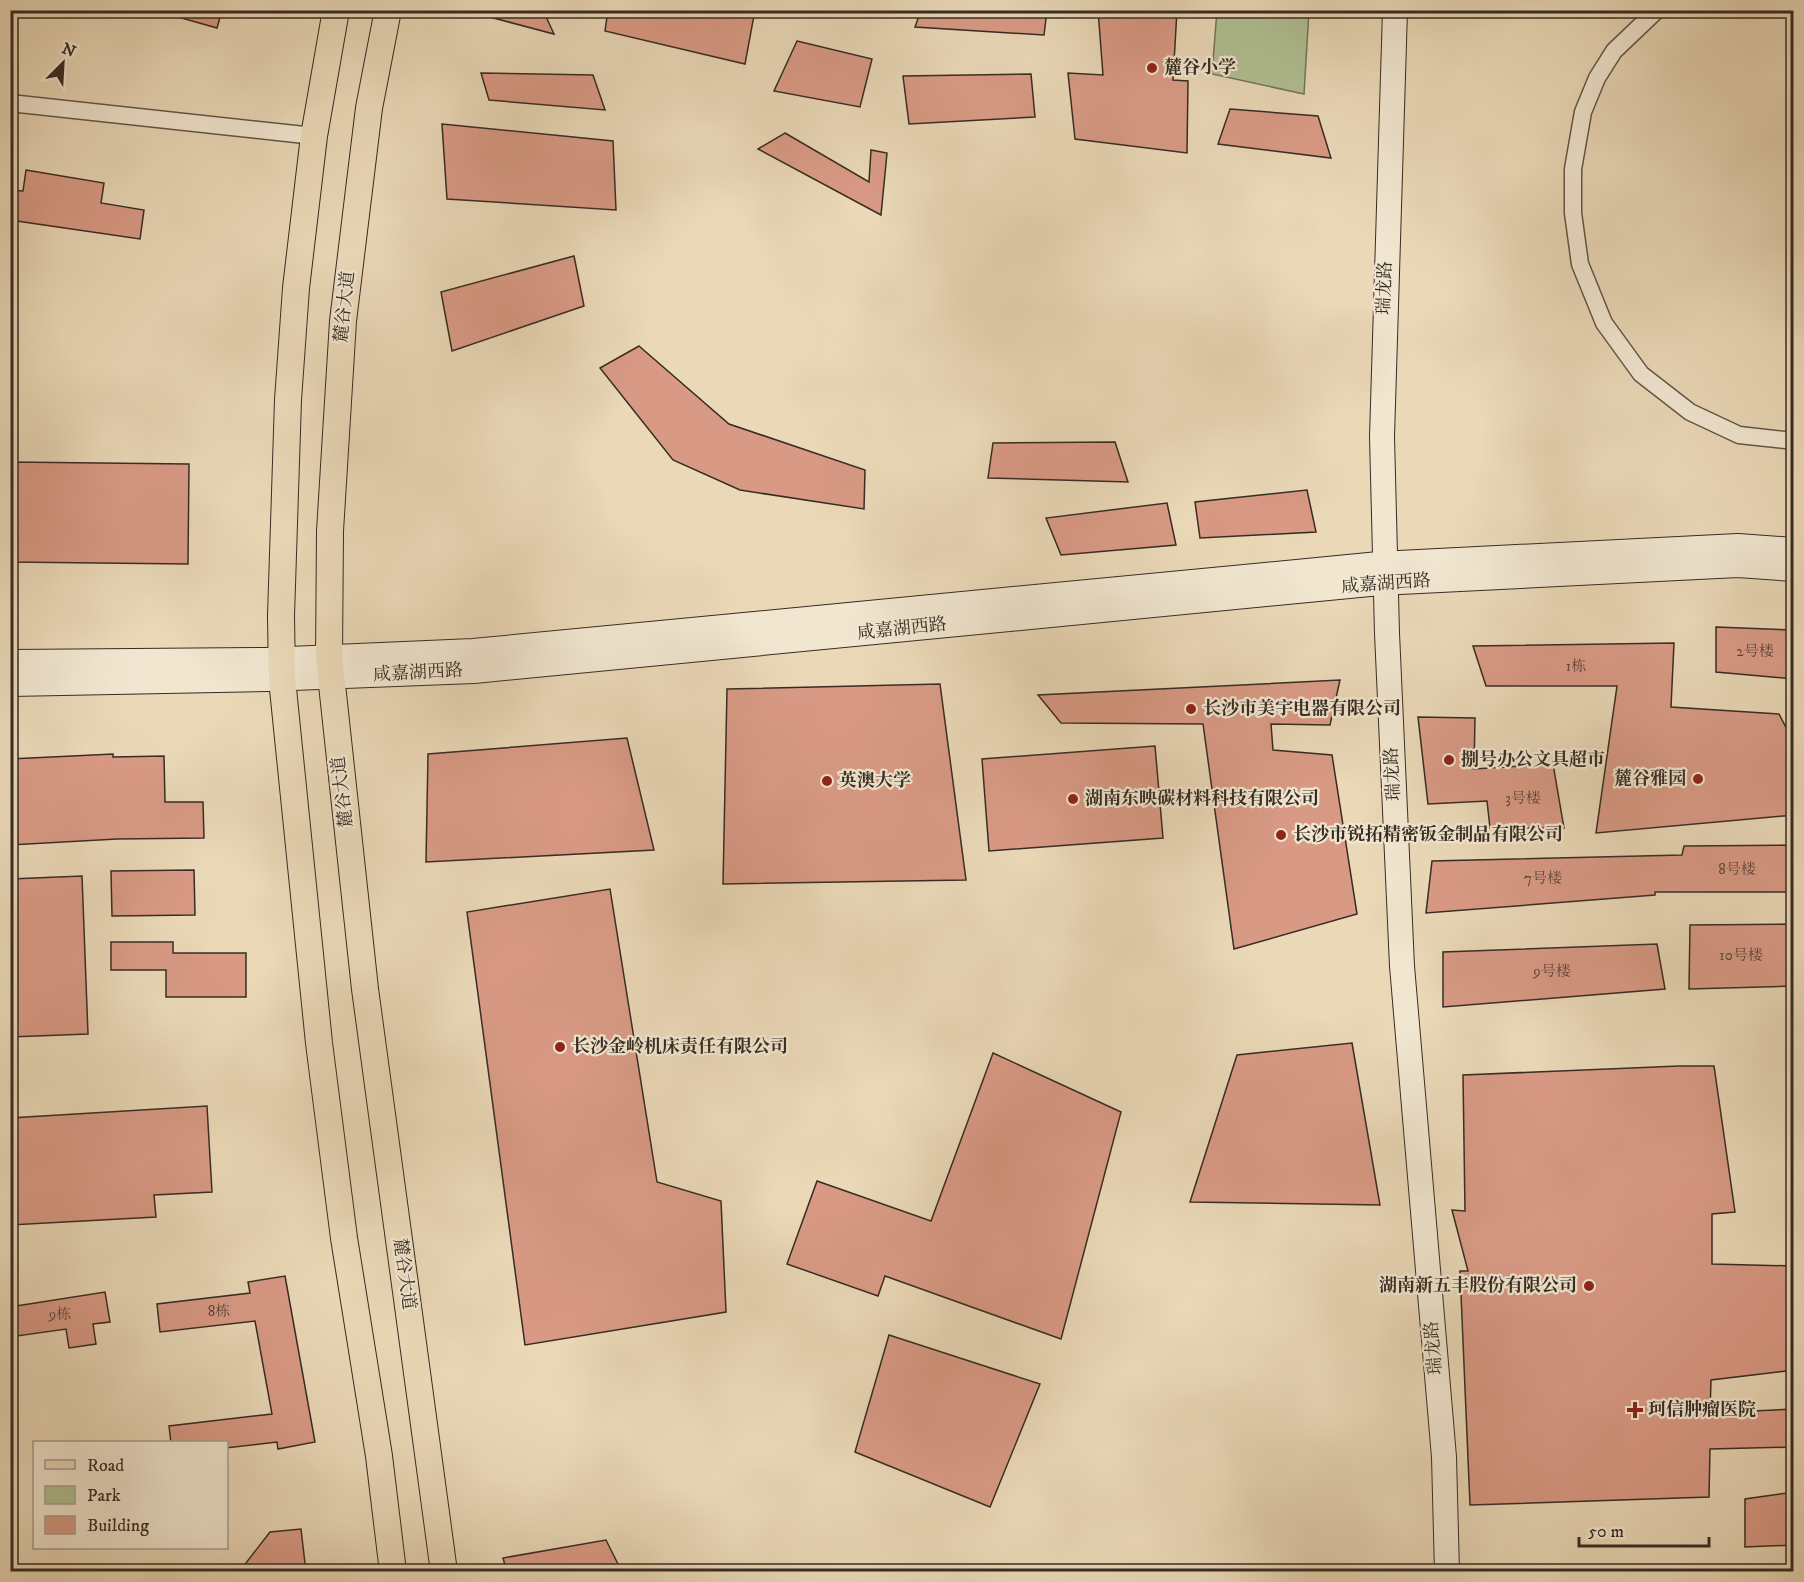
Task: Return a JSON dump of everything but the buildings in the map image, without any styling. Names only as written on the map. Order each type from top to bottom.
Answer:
[{"type":"main road","points":[[336,10],[314,136],[296,288],[288,400],[282,669],[284,722],[319,1043],[344,1238],[379,1456],[393,1572]]},
{"type":"main road","name":"麓谷大道","points":[[388,10],[369,108],[343,321],[330,531],[330,667],[365,989],[444,1572]]},
{"type":"street","name":"瑞龙路","points":[[1395,10],[1383,341],[1392,573],[1402,966],[1444,1457],[1447,1572]]},
{"type":"street","name":"瑞龙路","points":[[1407,10],[1396,342],[1392,573],[1414,966],[1456,1454],[1460,1572]]},
{"type":"street","points":[[1657,10],[1614,51],[1597,78],[1583,112],[1573,169],[1573,213],[1580,264],[1604,323],[1641,374],[1690,412],[1739,435],[1794,441]]},
{"type":"street","points":[[10,103],[314,136]]},
{"type":"street","name":"咸嘉湖西路","points":[[10,684],[330,667],[474,671],[1392,573],[1738,546],[1794,550]]},
{"type":"street","name":"咸嘉湖西路","points":[[1392,573],[1738,565],[1794,569]]},
{"type":"street","name":"咸嘉湖西路","points":[[10,662],[282,669]]},
{"type":"green space","points":[[1217,10],[1309,11],[1304,94],[1212,74]]},
{"type":"place","name":"麓谷小学","points":[[1152,68]]},
{"type":"place","name":"长沙市美宇电器有限公司","points":[[1191,709]]},
{"type":"place","name":"捌号办公文具超市","points":[[1449,760]]},
{"type":"place","name":"麓谷雅园","points":[[1698,779]]},
{"type":"place","name":"英澳大学","points":[[827,781]]},
{"type":"place","name":"湖南东映碳材料科技有限公司","points":[[1073,799]]},
{"type":"place","name":"长沙市锐拓精密钣金制品有限公司","points":[[1281,835]]},
{"type":"place","name":"长沙金岭机床责任有限公司","points":[[560,1047]]},
{"type":"place","name":"湖南新五丰股份有限公司","points":[[1589,1286]]},
{"type":"place","name":"珂信肿瘤医院","points":[[1635,1410]]}]
